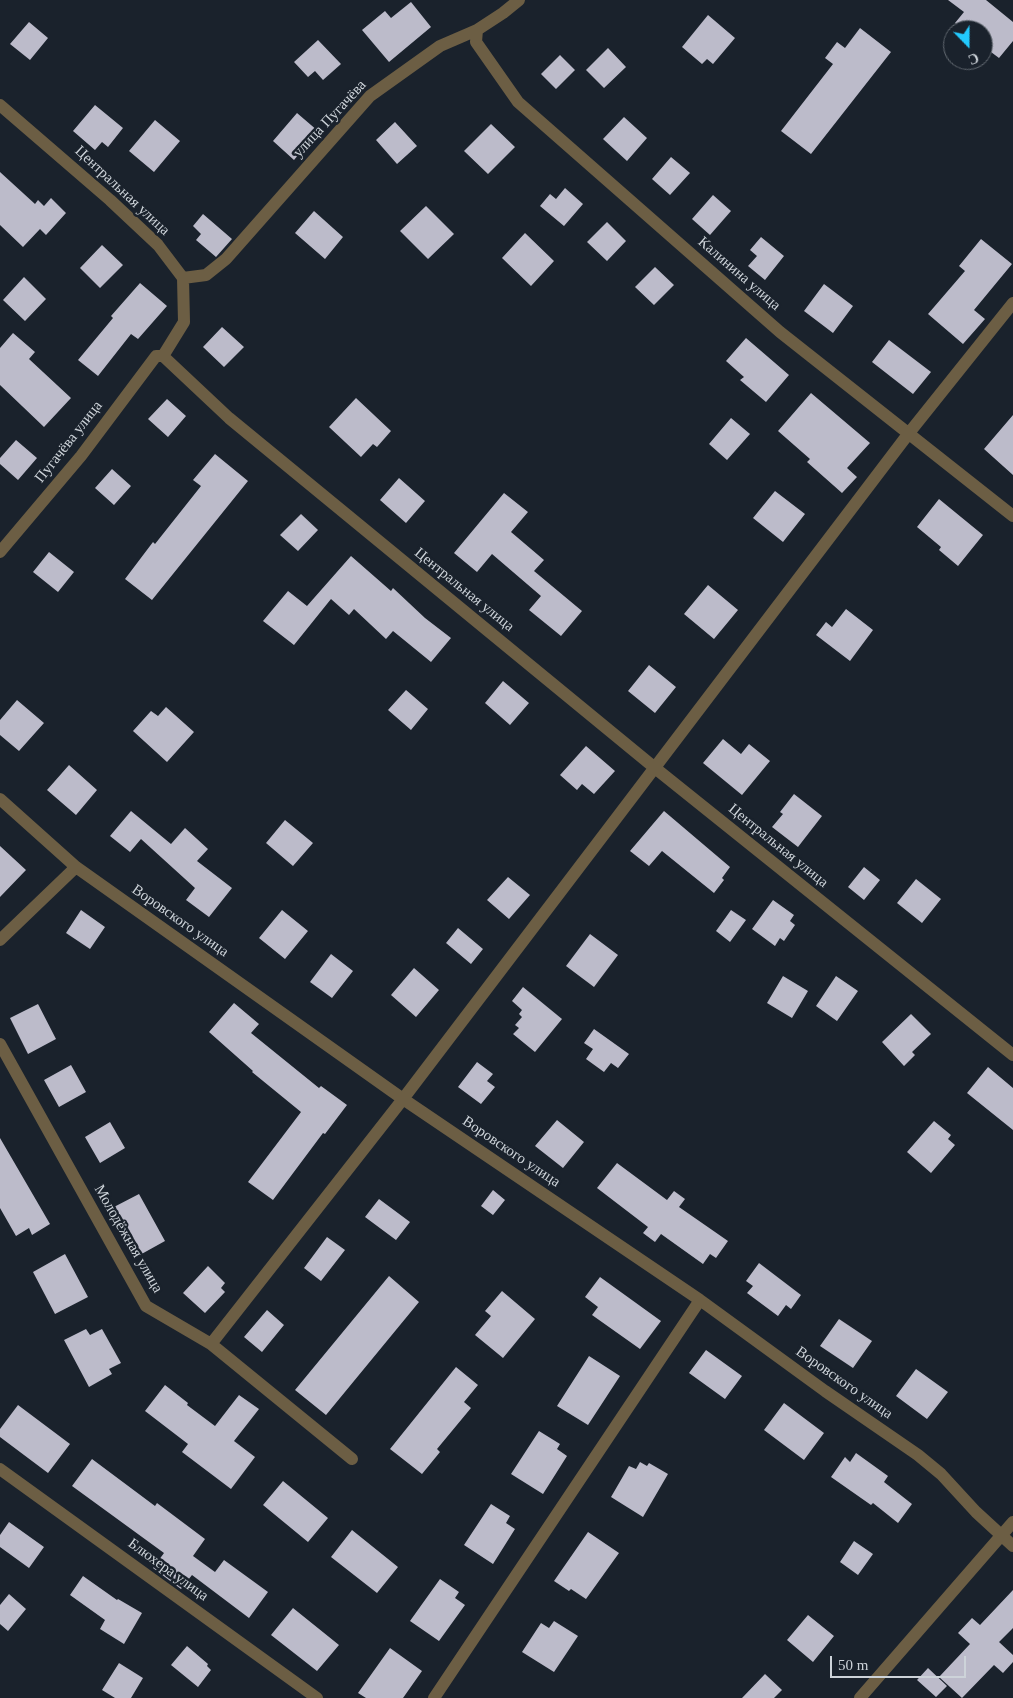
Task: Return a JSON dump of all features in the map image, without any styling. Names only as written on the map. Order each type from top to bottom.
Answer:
[{"type":"street","name":"улица Пугачёва","points":[[183,278],[206,275],[226,259],[370,96],[440,46],[477,30],[519,0]]},
{"type":"street","name":"Калинина улица","points":[[477,30],[476,42],[518,102],[780,332],[1013,516]]},
{"type":"street","name":"Центральная улица","points":[[0,105],[158,244],[183,278]]},
{"type":"street","points":[[163,356],[184,322],[183,278]]},
{"type":"street","points":[[211,1344],[404,1099],[909,433],[1013,302]]},
{"type":"street","name":"Пугачёва улица","points":[[0,552],[81,456],[156,356],[163,356]]},
{"type":"street","name":"Центральная улица","points":[[163,356],[229,418],[655,768],[1013,1055]]},
{"type":"street","name":"Воровского улица","points":[[0,799],[76,867],[404,1099],[700,1300],[825,1391],[918,1455],[941,1474],[1013,1546]]},
{"type":"street","points":[[0,940],[76,867]]},
{"type":"street","name":"Молодёжная улица","points":[[0,1044],[146,1306],[211,1344],[352,1459]]},
{"type":"street","points":[[434,1698],[700,1300]]},
{"type":"street","name":"Блюхера улица","points":[[0,1469],[316,1698]]},
{"type":"street","points":[[860,1698],[1013,1522]]},
{"type":"building","points":[[948,0],[986,0],[1013,22],[1013,41],[999,58],[993,54],[993,20],[957,20],[964,12]]},
{"type":"building","points":[[411,2],[431,27],[389,62],[362,30],[385,11],[391,18]]},
{"type":"building","points":[[708,15],[735,38],[713,64],[707,59],[702,64],[682,47]]},
{"type":"building","points":[[29,22],[48,38],[30,60],[10,44]]},
{"type":"building","points":[[860,28],[891,52],[811,154],[781,131],[833,64],[825,58],[837,42],[845,48]]},
{"type":"building","points":[[318,40],[341,64],[323,80],[315,71],[308,77],[294,62]]},
{"type":"building","points":[[608,48],[626,67],[604,88],[586,70]]},
{"type":"building","points":[[560,55],[575,70],[556,89],[541,74]]},
{"type":"building","points":[[95,105],[123,128],[108,147],[102,142],[95,150],[73,131]]},
{"type":"building","points":[[297,113],[318,131],[294,160],[273,141]]},
{"type":"building","points":[[624,117],[647,138],[627,161],[603,139]]},
{"type":"building","points":[[155,120],[180,141],[154,172],[129,151]]},
{"type":"building","points":[[395,122],[417,146],[397,164],[376,140]]},
{"type":"building","points":[[491,124],[515,147],[488,174],[464,151]]},
{"type":"building","points":[[671,157],[690,173],[670,195],[652,179]]},
{"type":"building","points":[[0,172],[35,204],[38,200],[44,206],[51,198],[66,213],[46,235],[40,229],[23,247],[0,225]]},
{"type":"building","points":[[565,188],[583,204],[564,226],[540,206],[550,194],[556,199]]},
{"type":"building","points":[[713,195],[731,211],[710,235],[692,219]]},
{"type":"building","points":[[426,206],[454,234],[428,259],[400,231]]},
{"type":"building","points":[[314,211],[343,237],[325,259],[295,233]]},
{"type":"building","points":[[203,214],[232,239],[216,257],[196,240],[201,234],[193,226]]},
{"type":"building","points":[[607,222],[626,241],[607,261],[587,242]]},
{"type":"building","points":[[525,233],[554,261],[531,286],[502,258]]},
{"type":"building","points":[[761,237],[784,256],[765,280],[748,266],[757,256],[750,250]]},
{"type":"building","points":[[981,239],[1012,264],[974,310],[985,319],[963,344],[928,314],[965,271],[959,266]]},
{"type":"building","points":[[102,245],[123,265],[100,288],[80,268]]},
{"type":"building","points":[[655,267],[674,285],[654,305],[635,287]]},
{"type":"building","points":[[24,277],[46,299],[25,321],[3,300]]},
{"type":"building","points":[[140,283],[167,306],[138,339],[131,334],[98,376],[78,360],[113,318],[111,316]]},
{"type":"building","points":[[824,284],[853,306],[833,333],[804,311]]},
{"type":"building","points":[[222,327],[244,347],[224,367],[203,347]]},
{"type":"building","points":[[13,333],[35,352],[29,359],[71,398],[44,427],[0,385],[0,348]]},
{"type":"building","points":[[746,338],[789,375],[766,402],[740,380],[744,377],[726,361]]},
{"type":"building","points":[[889,340],[931,372],[913,394],[872,362]]},
{"type":"building","points":[[811,393],[870,443],[847,468],[857,477],[842,493],[807,462],[810,459],[778,431]]},
{"type":"building","points":[[356,398],[391,431],[377,447],[373,444],[361,457],[329,427]]},
{"type":"building","points":[[167,399],[186,416],[168,437],[148,419]]},
{"type":"building","points":[[1013,415],[1013,475],[984,449]]},
{"type":"building","points":[[731,418],[750,434],[727,460],[709,444]]},
{"type":"building","points":[[16,440],[37,458],[18,480],[0,464],[0,458]]},
{"type":"building","points":[[215,454],[248,481],[152,600],[125,579],[153,542],[155,544],[201,486],[193,480]]},
{"type":"building","points":[[112,469],[131,486],[114,505],[95,488]]},
{"type":"building","points":[[399,478],[425,501],[406,523],[380,500]]},
{"type":"building","points":[[775,491],[805,514],[783,542],[753,518]]},
{"type":"building","points":[[504,493],[528,512],[511,532],[544,560],[534,571],[582,611],[561,636],[529,610],[541,596],[492,554],[477,572],[454,553]]},
{"type":"building","points":[[939,499],[983,535],[958,566],[939,550],[941,547],[917,527]]},
{"type":"building","points":[[301,514],[318,530],[298,551],[280,535]]},
{"type":"building","points":[[49,552],[74,572],[58,592],[33,572]]},
{"type":"building","points":[[351,556],[391,591],[393,588],[425,618],[451,638],[431,662],[393,631],[386,639],[354,609],[349,615],[331,599],[294,645],[263,621],[288,591],[307,606]]},
{"type":"building","points":[[708,585],[738,610],[714,639],[684,614]]},
{"type":"building","points":[[846,609],[873,630],[850,661],[816,635],[826,622],[832,627]]},
{"type":"building","points":[[649,665],[676,687],[655,713],[628,691]]},
{"type":"building","points":[[503,681],[529,703],[510,725],[485,703]]},
{"type":"building","points":[[406,690],[428,709],[411,730],[388,710]]},
{"type":"building","points":[[17,700],[44,723],[19,751],[0,735],[0,720]]},
{"type":"building","points":[[166,707],[194,732],[167,762],[133,731],[151,711],[158,716]]},
{"type":"building","points":[[723,739],[741,754],[749,744],[770,761],[742,795],[703,763]]},
{"type":"building","points":[[586,746],[615,771],[594,794],[582,784],[577,790],[560,775]]},
{"type":"building","points":[[69,765],[97,790],[76,815],[47,790]]},
{"type":"building","points":[[794,794],[822,816],[798,847],[772,827],[783,814],[780,812]]},
{"type":"building","points":[[131,811],[171,844],[185,828],[208,849],[197,861],[232,888],[209,917],[186,900],[195,888],[141,839],[130,852],[110,836]]},
{"type":"building","points":[[664,811],[730,867],[722,878],[724,880],[714,893],[662,851],[649,866],[630,851]]},
{"type":"building","points":[[285,820],[313,843],[293,866],[266,843]]},
{"type":"building","points":[[0,846],[26,870],[0,897]]},
{"type":"building","points":[[864,867],[880,880],[864,900],[848,887]]},
{"type":"building","points":[[508,877],[530,895],[509,919],[487,900]]},
{"type":"building","points":[[916,879],[941,899],[922,923],[897,903]]},
{"type":"building","points":[[773,900],[794,915],[790,921],[795,925],[784,941],[780,938],[775,946],[752,929]]},
{"type":"building","points":[[81,910],[105,927],[90,949],[66,933]]},
{"type":"building","points":[[282,910],[308,931],[285,959],[259,938]]},
{"type":"building","points":[[731,910],[746,920],[730,942],[716,931]]},
{"type":"building","points":[[458,928],[483,949],[471,964],[446,943]]},
{"type":"building","points":[[590,934],[618,955],[594,987],[566,966]]},
{"type":"building","points":[[331,954],[353,971],[332,998],[310,982]]},
{"type":"building","points":[[414,968],[439,990],[416,1017],[391,995]]},
{"type":"building","points":[[783,976],[808,991],[792,1018],[767,1003]]},
{"type":"building","points":[[836,976],[858,991],[837,1021],[816,1006]]},
{"type":"building","points":[[523,987],[562,1019],[535,1052],[513,1034],[519,1028],[515,1025],[522,1017],[519,1014],[522,1010],[512,1001]]},
{"type":"building","points":[[234,1003],[259,1024],[251,1033],[319,1088],[321,1086],[347,1105],[325,1134],[323,1133],[273,1200],[248,1182],[301,1112],[252,1072],[209,1032]]},
{"type":"building","points":[[38,1004],[56,1039],[28,1054],[10,1018]]},
{"type":"building","points":[[911,1014],[931,1034],[912,1052],[915,1055],[904,1066],[882,1042]]},
{"type":"building","points":[[594,1029],[629,1054],[618,1068],[611,1063],[604,1072],[586,1059],[593,1049],[584,1043]]},
{"type":"building","points":[[477,1062],[493,1074],[487,1081],[495,1087],[481,1104],[458,1087]]},
{"type":"building","points":[[71,1065],[86,1092],[59,1107],[44,1080]]},
{"type":"building","points":[[988,1067],[1013,1088],[1013,1130],[967,1093]]},
{"type":"building","points":[[557,1120],[584,1142],[563,1168],[535,1146]]},
{"type":"building","points":[[934,1121],[951,1135],[948,1139],[955,1145],[931,1173],[907,1152]]},
{"type":"building","points":[[110,1122],[125,1148],[100,1163],[85,1137]]},
{"type":"building","points":[[0,1138],[50,1224],[32,1235],[29,1228],[16,1236],[0,1208]]},
{"type":"building","points":[[617,1163],[667,1200],[674,1191],[685,1199],[679,1207],[728,1241],[716,1258],[710,1254],[703,1264],[661,1234],[655,1242],[643,1233],[648,1227],[597,1188]]},
{"type":"building","points":[[493,1190],[505,1200],[493,1215],[481,1206]]},
{"type":"building","points":[[139,1194],[165,1241],[138,1256],[112,1208]]},
{"type":"building","points":[[379,1199],[410,1222],[396,1240],[365,1217]]},
{"type":"building","points":[[327,1237],[345,1250],[321,1281],[304,1268]]},
{"type":"building","points":[[65,1254],[88,1297],[55,1314],[33,1272]]},
{"type":"building","points":[[759,1263],[801,1295],[791,1309],[786,1305],[778,1316],[747,1293],[753,1286],[746,1281]]},
{"type":"building","points":[[208,1266],[225,1283],[221,1288],[225,1292],[205,1313],[183,1293]]},
{"type":"building","points":[[389,1276],[419,1302],[326,1415],[295,1390]]},
{"type":"building","points":[[600,1277],[661,1321],[640,1349],[592,1315],[598,1307],[585,1297]]},
{"type":"building","points":[[502,1291],[535,1319],[503,1358],[475,1335],[491,1316],[485,1311]]},
{"type":"building","points":[[267,1310],[284,1325],[262,1352],[244,1337]]},
{"type":"building","points":[[839,1319],[872,1341],[853,1368],[820,1346]]},
{"type":"building","points":[[86,1329],[90,1335],[102,1329],[121,1363],[109,1369],[112,1374],[89,1387],[64,1340]]},
{"type":"building","points":[[706,1350],[742,1376],[725,1399],[689,1373]]},
{"type":"building","points":[[589,1356],[620,1376],[588,1425],[557,1406]]},
{"type":"building","points":[[456,1367],[478,1385],[464,1402],[471,1408],[437,1449],[440,1452],[422,1474],[390,1449]]},
{"type":"building","points":[[916,1369],[948,1392],[927,1419],[896,1396]]},
{"type":"building","points":[[165,1385],[188,1403],[187,1405],[215,1426],[239,1395],[259,1409],[234,1441],[255,1457],[231,1489],[182,1452],[188,1444],[145,1411]]},
{"type":"building","points":[[784,1403],[824,1433],[804,1460],[764,1430]]},
{"type":"building","points":[[18,1405],[70,1444],[48,1473],[0,1437],[0,1429]]},
{"type":"building","points":[[539,1431],[560,1444],[557,1449],[567,1456],[543,1494],[511,1474]]},
{"type":"building","points":[[856,1453],[888,1476],[884,1482],[912,1504],[898,1523],[873,1503],[871,1505],[831,1477],[845,1457],[850,1462]]},
{"type":"building","points":[[92,1459],[155,1506],[157,1503],[205,1539],[193,1556],[215,1572],[224,1560],[268,1592],[249,1618],[192,1575],[181,1589],[153,1568],[164,1553],[72,1486]]},
{"type":"building","points":[[640,1462],[647,1466],[649,1463],[668,1474],[643,1517],[611,1497],[629,1466],[636,1469]]},
{"type":"building","points":[[283,1481],[328,1518],[308,1542],[263,1505]]},
{"type":"building","points":[[491,1504],[510,1516],[506,1523],[515,1529],[493,1564],[464,1545]]},
{"type":"building","points":[[9,1522],[44,1547],[29,1568],[0,1547],[0,1535]]},
{"type":"building","points":[[352,1530],[398,1567],[377,1593],[331,1557]]},
{"type":"building","points":[[588,1532],[619,1553],[586,1599],[554,1581]]},
{"type":"building","points":[[854,1541],[873,1554],[858,1575],[840,1562]]},
{"type":"building","points":[[83,1576],[117,1600],[142,1613],[124,1644],[100,1629],[105,1620],[70,1595]]},
{"type":"building","points":[[440,1579],[459,1592],[455,1598],[465,1605],[439,1641],[410,1621]]},
{"type":"building","points":[[1013,1590],[1013,1628],[999,1642],[1013,1655],[1013,1662],[1003,1673],[994,1665],[962,1698],[939,1677],[970,1644],[958,1633],[972,1618],[980,1625]]},
{"type":"building","points":[[9,1594],[26,1609],[8,1631],[0,1624],[0,1605]]},
{"type":"building","points":[[293,1608],[339,1645],[317,1671],[271,1635]]},
{"type":"building","points":[[808,1615],[834,1636],[813,1662],[787,1640]]},
{"type":"building","points":[[554,1621],[578,1636],[554,1672],[522,1652],[541,1623],[549,1628]]},
{"type":"building","points":[[187,1646],[208,1664],[207,1666],[211,1670],[198,1687],[171,1665]]},
{"type":"building","points":[[390,1648],[422,1671],[403,1698],[366,1698],[358,1693]]},
{"type":"building","points":[[119,1663],[143,1678],[131,1698],[115,1698],[102,1690]]},
{"type":"building","points":[[928,1668],[947,1686],[936,1697],[917,1680]]},
{"type":"building","points":[[765,1674],[782,1690],[774,1698],[742,1698]]}]
